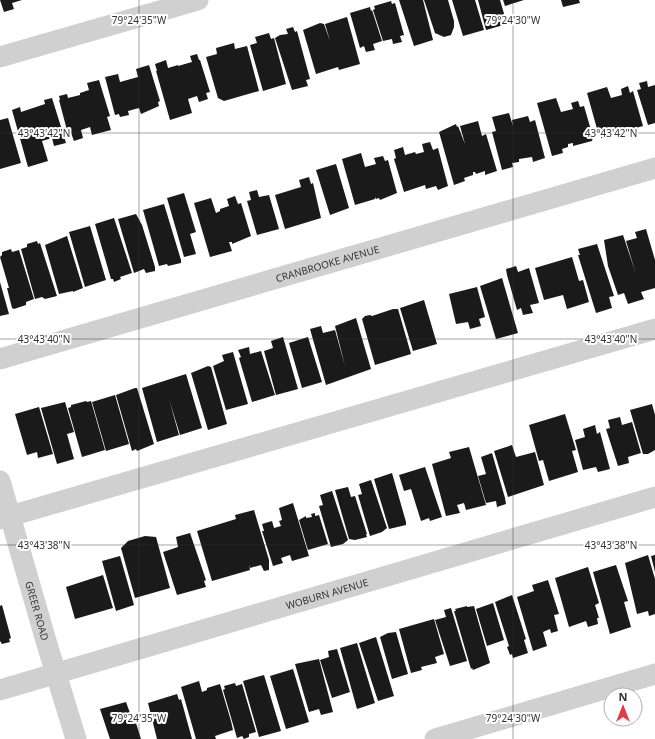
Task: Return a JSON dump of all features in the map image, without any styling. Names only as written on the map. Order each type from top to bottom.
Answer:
[{"type":"street","points":[[0,57],[198,0]]},
{"type":"street","name":"CRANBROOKE AVENUE","points":[[0,359],[655,168]]},
{"type":"street","points":[[5,517],[655,329]]},
{"type":"street","name":"GREER ROAD","points":[[0,481],[5,517],[76,739]]},
{"type":"street","name":"WOBURN AVENUE","points":[[0,690],[655,497]]},
{"type":"street","points":[[435,739],[655,674]]},
{"type":"building","points":[[0,0],[22,0],[12,3],[14,9],[4,12]]},
{"type":"building","points":[[399,0],[423,0],[433,40],[414,46]]},
{"type":"building","points":[[424,0],[448,0],[454,21],[454,27],[451,35],[444,37],[435,33]]},
{"type":"building","points":[[452,0],[475,0],[484,30],[463,36]]},
{"type":"building","points":[[478,0],[500,0],[507,24],[486,30]]},
{"type":"building","points":[[503,0],[524,0],[505,6]]},
{"type":"building","points":[[561,0],[579,0],[580,3],[563,7]]},
{"type":"building","points":[[391,1],[392,4],[395,3],[404,35],[400,36],[402,42],[393,44],[392,39],[383,41],[373,10],[375,9],[374,6]]},
{"type":"building","points":[[370,7],[382,41],[373,44],[375,50],[366,52],[364,46],[360,48],[350,13]]},
{"type":"building","points":[[347,17],[360,64],[339,70],[338,67],[316,74],[303,30],[320,23],[324,24],[330,41],[325,24]]},
{"type":"building","points":[[293,27],[295,32],[297,31],[310,79],[306,80],[308,86],[292,90],[275,38],[280,35],[288,34],[286,29]]},
{"type":"building","points":[[269,33],[271,39],[274,38],[286,84],[263,91],[250,45],[257,43],[255,37]]},
{"type":"building","points":[[234,43],[235,49],[247,46],[259,91],[224,101],[218,98],[206,57],[217,54],[216,48]]},
{"type":"building","points":[[197,54],[210,92],[206,93],[208,99],[199,102],[197,96],[188,99],[192,113],[170,120],[155,64],[166,60],[168,68],[178,66],[192,62],[190,56]]},
{"type":"building","points":[[149,65],[160,101],[158,102],[159,106],[141,114],[139,108],[128,111],[129,115],[120,117],[119,114],[115,115],[105,77],[118,74],[120,82],[138,77],[136,69]]},
{"type":"building","points":[[99,80],[110,116],[107,117],[111,130],[92,135],[90,127],[81,130],[83,138],[74,141],[71,133],[68,134],[59,96],[67,94],[68,98],[80,95],[80,93],[89,90],[87,83]]},
{"type":"building","points":[[647,81],[648,87],[655,85],[655,123],[648,125],[637,90],[641,89],[639,83]]},
{"type":"building","points":[[628,86],[630,93],[633,91],[643,126],[622,132],[621,129],[619,130],[620,133],[601,138],[601,135],[599,136],[587,93],[607,87],[611,98],[622,95],[621,89]]},
{"type":"building","points":[[52,98],[66,143],[54,146],[52,138],[42,141],[48,161],[28,167],[12,110],[20,107],[21,112],[45,104],[44,100]]},
{"type":"building","points":[[556,98],[561,112],[573,109],[571,103],[578,101],[580,107],[584,106],[593,137],[592,141],[573,146],[573,143],[568,144],[568,147],[562,149],[563,153],[552,156],[537,103]]},
{"type":"building","points":[[509,113],[513,126],[512,120],[528,116],[530,122],[535,120],[545,158],[533,162],[532,157],[519,159],[519,162],[512,163],[513,167],[502,170],[492,132],[496,131],[492,117]]},
{"type":"building","points":[[8,118],[21,163],[0,169],[0,120]]},
{"type":"building","points":[[478,121],[482,136],[486,134],[497,171],[485,175],[485,171],[476,174],[473,172],[473,175],[464,178],[465,181],[454,185],[439,132],[456,124],[465,144],[460,126]]},
{"type":"building","points":[[430,142],[433,150],[438,148],[448,186],[438,190],[436,186],[426,189],[425,185],[404,192],[394,159],[396,158],[394,150],[403,147],[405,155],[415,152],[416,154],[424,152],[422,144]]},
{"type":"building","points":[[361,153],[365,167],[376,164],[374,158],[383,156],[385,161],[388,160],[397,193],[380,200],[379,198],[376,199],[376,197],[375,199],[355,205],[342,159]]},
{"type":"building","points":[[336,164],[349,208],[330,215],[316,170]]},
{"type":"building","points":[[309,177],[311,184],[313,183],[321,218],[285,229],[275,195],[301,187],[299,180]]},
{"type":"building","points":[[257,190],[259,197],[269,195],[279,229],[257,235],[247,201],[251,200],[249,192]]},
{"type":"building","points":[[184,193],[196,232],[190,234],[196,254],[184,257],[167,198]]},
{"type":"building","points":[[235,196],[238,204],[241,203],[251,236],[232,244],[232,242],[229,242],[232,251],[210,257],[194,203],[211,198],[216,213],[220,211],[220,209],[229,206],[227,199]]},
{"type":"building","points":[[164,204],[181,263],[168,266],[167,264],[159,266],[143,210]]},
{"type":"building","points":[[136,214],[142,225],[155,271],[146,273],[144,269],[134,273],[118,219]]},
{"type":"building","points":[[114,218],[132,273],[120,277],[121,279],[114,282],[113,279],[111,279],[95,224]]},
{"type":"building","points":[[90,226],[106,280],[85,287],[69,232]]},
{"type":"building","points":[[646,229],[655,260],[655,288],[641,292],[644,299],[628,304],[624,293],[618,295],[608,266],[604,240],[623,235],[635,271],[626,241],[637,238],[635,232]]},
{"type":"building","points":[[67,236],[83,288],[73,292],[59,294],[45,245]]},
{"type":"building","points":[[37,241],[38,244],[40,243],[57,296],[45,299],[42,297],[35,299],[21,249],[27,247],[27,244]]},
{"type":"building","points":[[597,244],[614,296],[609,297],[612,308],[596,313],[578,255],[580,255],[578,249]]},
{"type":"building","points":[[11,249],[12,252],[19,250],[34,299],[26,302],[26,305],[14,309],[12,308],[7,288],[9,288],[0,257],[2,252]]},
{"type":"building","points":[[572,257],[579,281],[583,280],[589,302],[567,309],[563,295],[544,300],[535,268]]},
{"type":"building","points":[[516,266],[518,272],[529,268],[539,303],[530,305],[533,313],[523,315],[521,308],[517,310],[506,269]]},
{"type":"building","points":[[502,278],[518,333],[496,339],[480,286]]},
{"type":"building","points":[[0,282],[9,314],[0,316]]},
{"type":"building","points":[[477,287],[485,317],[479,319],[481,326],[470,329],[468,322],[456,324],[449,294]]},
{"type":"building","points":[[424,300],[437,344],[413,351],[400,308]]},
{"type":"building","points":[[393,309],[398,309],[411,354],[375,365],[362,319],[365,316],[372,316]]},
{"type":"building","points":[[356,318],[371,369],[326,385],[310,329],[321,326],[323,333],[335,330],[345,366],[335,326]]},
{"type":"building","points":[[283,337],[298,389],[276,395],[264,351],[273,348],[271,341]]},
{"type":"building","points":[[308,337],[322,382],[302,388],[289,343]]},
{"type":"building","points":[[249,347],[250,354],[261,351],[275,395],[252,402],[238,350]]},
{"type":"building","points":[[233,352],[248,404],[226,410],[213,366],[224,361],[222,355]]},
{"type":"building","points":[[208,366],[211,367],[227,424],[208,430],[191,373]]},
{"type":"building","points":[[186,374],[202,428],[180,435],[169,399],[179,435],[157,442],[142,388]]},
{"type":"building","points":[[137,388],[154,444],[137,451],[136,449],[132,451],[116,395]]},
{"type":"building","points":[[115,395],[129,444],[106,451],[92,402]]},
{"type":"building","points":[[91,401],[105,450],[82,457],[68,408],[71,407],[71,405]]},
{"type":"building","points":[[65,402],[74,432],[67,434],[74,459],[57,464],[41,408]]},
{"type":"building","points":[[652,404],[655,415],[655,450],[648,454],[643,454],[630,410]]},
{"type":"building","points":[[39,407],[53,454],[38,458],[37,452],[27,455],[15,414]]},
{"type":"building","points":[[565,414],[576,450],[572,451],[578,472],[549,481],[543,460],[539,461],[529,425]]},
{"type":"building","points":[[620,417],[622,425],[632,422],[641,453],[628,457],[629,463],[618,466],[606,429],[610,428],[608,420]]},
{"type":"building","points":[[595,425],[597,434],[600,432],[610,469],[598,472],[596,467],[583,470],[575,440],[585,437],[583,429]]},
{"type":"building","points":[[512,445],[516,457],[535,452],[544,485],[508,497],[494,451]]},
{"type":"building","points":[[469,447],[486,505],[466,510],[464,503],[457,505],[460,513],[446,516],[432,464],[451,458],[449,452]]},
{"type":"building","points":[[492,453],[506,504],[497,507],[496,501],[486,503],[478,476],[486,474],[481,457]]},
{"type":"building","points":[[425,467],[442,517],[430,521],[429,518],[421,521],[411,489],[404,491],[399,475]]},
{"type":"building","points":[[392,473],[406,525],[389,529],[374,479]]},
{"type":"building","points":[[371,480],[387,528],[382,532],[370,536],[358,495],[362,494],[359,484]]},
{"type":"building","points":[[348,487],[351,497],[355,496],[367,537],[355,540],[349,539],[335,490]]},
{"type":"building","points":[[332,491],[348,540],[343,544],[331,547],[319,506],[323,505],[320,495]]},
{"type":"building","points":[[293,503],[309,556],[292,561],[290,555],[281,558],[283,563],[273,566],[262,531],[264,531],[262,524],[272,521],[274,528],[281,526],[279,521],[282,520],[279,508]]},
{"type":"building","points":[[254,510],[269,560],[269,570],[264,571],[261,565],[250,568],[249,565],[250,570],[212,581],[197,531],[236,519],[235,515]]},
{"type":"building","points":[[315,513],[315,516],[319,515],[328,544],[308,550],[299,520],[306,516],[306,518],[312,517],[311,514]]},
{"type":"building","points":[[190,533],[206,580],[204,581],[206,587],[177,595],[163,552],[178,547],[176,537]]},
{"type":"building","points":[[145,536],[156,537],[170,588],[135,598],[121,548],[128,541]]},
{"type":"building","points":[[648,555],[655,579],[655,614],[649,616],[648,611],[637,614],[625,563]]},
{"type":"building","points":[[655,555],[655,572],[651,556]]},
{"type":"building","points":[[120,556],[134,605],[116,611],[102,561]]},
{"type":"building","points":[[616,565],[628,601],[624,602],[631,627],[610,634],[593,572]]},
{"type":"building","points":[[588,567],[599,603],[595,605],[599,618],[597,618],[598,624],[588,627],[586,621],[569,627],[555,578]]},
{"type":"building","points":[[103,575],[113,608],[75,619],[66,587]]},
{"type":"building","points":[[548,580],[559,614],[554,615],[558,631],[551,633],[550,629],[543,632],[547,646],[533,651],[517,597],[534,591],[532,585]]},
{"type":"building","points":[[512,595],[526,639],[524,640],[528,653],[513,658],[507,647],[509,646],[495,602]]},
{"type":"building","points":[[493,603],[504,640],[487,646],[476,609]]},
{"type":"building","points":[[2,605],[11,638],[9,639],[10,642],[2,644],[0,641],[0,606]]},
{"type":"building","points":[[474,606],[490,663],[473,670],[472,668],[471,669],[454,611],[456,611],[455,609]]},
{"type":"building","points":[[451,608],[467,661],[450,666],[435,620],[446,617],[444,610]]},
{"type":"building","points":[[434,619],[444,654],[435,657],[437,663],[421,667],[422,670],[411,673],[399,629]]},
{"type":"building","points":[[396,632],[408,674],[392,679],[380,637],[388,633]]},
{"type":"building","points":[[376,637],[394,696],[378,701],[359,643]]},
{"type":"building","points":[[357,643],[375,703],[357,709],[340,648]]},
{"type":"building","points":[[337,649],[350,692],[332,698],[320,660],[329,657],[328,651]]},
{"type":"building","points":[[319,659],[333,712],[321,715],[319,709],[309,712],[295,664]]},
{"type":"building","points":[[293,669],[309,722],[286,729],[270,676]]},
{"type":"building","points":[[264,675],[281,731],[259,737],[243,681]]},
{"type":"building","points":[[199,681],[202,692],[207,690],[207,688],[220,684],[231,721],[233,730],[215,736],[216,739],[196,739],[181,687]]},
{"type":"building","points":[[235,683],[236,686],[242,684],[256,732],[249,734],[249,737],[244,739],[242,736],[237,738],[223,690],[225,689],[224,686]]},
{"type":"building","points":[[177,694],[179,700],[181,699],[192,739],[157,739],[148,703]]},
{"type":"building","points":[[126,702],[134,724],[136,723],[141,739],[110,739],[100,709]]}]
